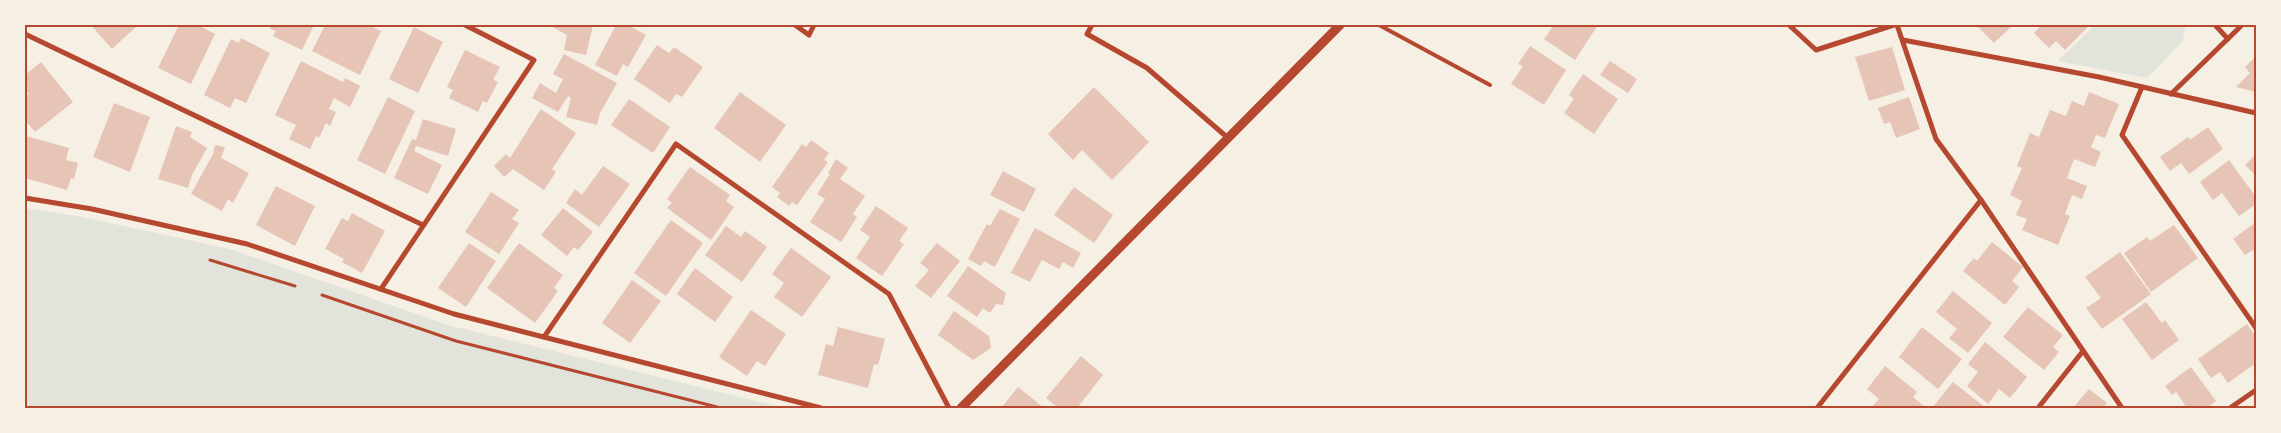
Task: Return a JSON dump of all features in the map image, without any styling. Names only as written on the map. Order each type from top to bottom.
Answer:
[{"type":"street","points":[[381,289],[534,60],[465,25]]},
{"type":"street","points":[[795,25],[809,35],[814,25]]},
{"type":"street","points":[[1092,25],[1087,34],[1146,68],[1228,138]]},
{"type":"street","points":[[961,408],[1340,25]]},
{"type":"street","points":[[1789,25],[1816,50],[1896,25],[1903,40],[1936,139],[1981,200],[2122,408]]},
{"type":"street","points":[[2215,25],[2228,38]]},
{"type":"street","points":[[2171,94],[2242,25]]},
{"type":"street","points":[[25,34],[423,225]]},
{"type":"street","points":[[1903,40],[2142,87],[2256,113]]},
{"type":"street","points":[[2142,87],[2122,135],[2256,328]]},
{"type":"street","points":[[544,337],[676,144],[889,294],[949,408]]},
{"type":"street","points":[[25,198],[92,209],[248,244],[454,314],[821,408]]},
{"type":"street","points":[[1817,408],[1981,200]]},
{"type":"street","points":[[2038,408],[2083,351]]},
{"type":"street","points":[[2230,408],[2256,390]]},
{"type":"lane","points":[[1379,25],[1490,85]]},
{"type":"shaded area","points":[[2095,25],[2185,26],[2183,41],[2147,78],[2058,61]]},
{"type":"shaded area","points":[[25,208],[82,217],[230,249],[448,325],[784,408],[25,408]]},
{"type":"building","points":[[91,25],[138,25],[112,49]]},
{"type":"building","points":[[179,25],[198,25],[215,34],[191,84],[158,68]]},
{"type":"building","points":[[272,25],[314,25],[302,50],[273,36],[276,31],[270,29]]},
{"type":"building","points":[[325,25],[368,25],[381,31],[360,75],[312,51]]},
{"type":"building","points":[[549,25],[593,25],[586,55],[564,50],[567,35]]},
{"type":"building","points":[[616,25],[628,25],[646,35],[628,67],[623,64],[617,76],[595,65]]},
{"type":"building","points":[[1554,25],[1598,25],[1575,60],[1544,39]]},
{"type":"building","points":[[1976,25],[2013,25],[1994,43]]},
{"type":"building","points":[[2042,25],[2090,25],[2065,50],[2056,41],[2049,48],[2034,33]]},
{"type":"building","points":[[414,27],[443,42],[418,93],[389,79]]},
{"type":"building","points":[[241,38],[270,53],[246,103],[235,98],[230,108],[204,95],[231,39],[239,43]]},
{"type":"building","points":[[657,45],[669,53],[674,47],[703,67],[682,97],[676,94],[670,103],[634,79]]},
{"type":"building","points":[[1530,46],[1566,70],[1544,105],[1511,84],[1523,66],[1518,64]]},
{"type":"building","points":[[1892,47],[1905,90],[1869,101],[1855,57]]},
{"type":"building","points":[[465,50],[500,67],[493,80],[498,82],[487,103],[483,101],[478,112],[449,98],[453,90],[447,87]]},
{"type":"building","points":[[564,54],[617,83],[600,113],[597,125],[566,117],[571,98],[568,96],[558,112],[532,98],[540,83],[556,93],[563,79],[553,74]]},
{"type":"building","points":[[2256,56],[2256,92],[2236,87],[2250,73],[2245,67]]},
{"type":"building","points":[[301,61],[343,82],[345,78],[360,86],[350,107],[334,98],[329,109],[336,112],[330,126],[326,123],[319,138],[316,136],[310,149],[289,139],[296,125],[275,115]]},
{"type":"building","points":[[1610,61],[1637,79],[1628,93],[1600,75]]},
{"type":"building","points":[[41,62],[73,102],[35,132],[25,120],[25,97],[29,94],[25,89],[25,75]]},
{"type":"building","points":[[1583,74],[1618,99],[1594,134],[1564,113],[1574,99],[1569,95]]},
{"type":"building","points":[[1094,87],[1149,142],[1112,180],[1082,150],[1073,160],[1048,134]]},
{"type":"building","points":[[740,92],[786,125],[760,162],[714,128]]},
{"type":"building","points":[[2089,92],[2119,104],[2105,138],[2096,135],[2091,147],[2101,152],[2095,167],[2074,159],[2067,178],[2087,186],[2082,199],[2072,195],[2065,214],[2070,216],[2058,245],[2022,230],[2027,219],[2016,215],[2022,201],[2010,195],[2022,168],[2017,166],[2030,133],[2039,137],[2050,110],[2066,116],[2072,101],[2084,106]]},
{"type":"building","points":[[388,97],[415,111],[385,174],[357,160]]},
{"type":"building","points":[[1909,97],[1920,129],[1896,138],[1890,122],[1884,124],[1878,108]]},
{"type":"building","points":[[629,99],[670,127],[653,153],[611,125]]},
{"type":"building","points":[[114,103],[150,117],[130,172],[93,157]]},
{"type":"building","points":[[541,109],[576,133],[552,169],[556,172],[544,190],[513,169],[504,177],[494,166],[506,154],[510,158]]},
{"type":"building","points":[[423,119],[456,129],[448,156],[416,146],[414,151],[442,165],[428,194],[394,178],[412,139],[416,140]]},
{"type":"building","points":[[176,126],[192,132],[190,137],[207,148],[192,175],[188,188],[158,179]]},
{"type":"building","points":[[2208,127],[2223,149],[2189,174],[2181,163],[2170,171],[2160,157],[2188,137],[2190,140]]},
{"type":"building","points":[[26,136],[69,148],[66,160],[78,163],[74,179],[71,178],[67,190],[25,178]]},
{"type":"building","points":[[811,140],[829,153],[824,160],[828,162],[797,205],[792,202],[789,206],[777,197],[780,193],[772,187],[802,144],[806,147]]},
{"type":"building","points":[[215,145],[225,147],[221,158],[249,173],[233,203],[228,199],[222,211],[191,194],[213,154]]},
{"type":"building","points":[[2256,154],[2256,176],[2245,165]]},
{"type":"building","points":[[836,159],[848,168],[840,179],[865,196],[853,214],[857,217],[841,242],[810,222],[825,199],[817,194],[830,174],[828,173]]},
{"type":"building","points":[[2229,160],[2256,197],[2256,204],[2239,216],[2222,193],[2213,200],[2200,182]]},
{"type":"building","points":[[603,166],[630,184],[599,227],[566,203],[575,189],[582,195]]},
{"type":"building","points":[[690,167],[730,195],[726,201],[734,207],[711,240],[667,208],[672,203],[667,199]]},
{"type":"building","points":[[1003,171],[1036,189],[1024,212],[990,195]]},
{"type":"building","points":[[276,186],[315,206],[295,246],[256,225]]},
{"type":"building","points":[[1074,187],[1113,215],[1094,243],[1054,215]]},
{"type":"building","points":[[491,192],[519,210],[512,219],[519,223],[499,254],[465,232]]},
{"type":"building","points":[[876,206],[908,228],[899,241],[904,244],[882,276],[856,258],[870,237],[860,230]]},
{"type":"building","points":[[563,208],[593,232],[578,250],[574,247],[567,256],[541,235]]},
{"type":"building","points":[[1000,209],[1020,219],[995,267],[984,261],[981,266],[968,259],[987,224],[990,226]]},
{"type":"building","points":[[352,213],[385,231],[362,273],[342,262],[344,259],[325,249],[342,218],[348,221]]},
{"type":"building","points":[[671,220],[703,243],[666,296],[634,273]]},
{"type":"building","points":[[2256,222],[2256,254],[2253,250],[2245,255],[2233,239]]},
{"type":"building","points":[[2174,225],[2198,258],[2151,292],[2124,253],[2147,237],[2150,241]]},
{"type":"building","points":[[726,226],[741,237],[745,231],[767,247],[742,282],[705,255]]},
{"type":"building","points":[[1035,228],[1081,253],[1073,268],[1063,262],[1059,269],[1042,260],[1030,282],[1011,273]]},
{"type":"building","points":[[1992,242],[2023,267],[2012,281],[2019,287],[2005,305],[1963,271],[1974,258],[1977,261]]},
{"type":"building","points":[[469,243],[496,261],[466,307],[438,288]]},
{"type":"building","points":[[519,243],[563,275],[554,288],[558,291],[535,323],[487,288]]},
{"type":"building","points":[[937,243],[960,261],[931,298],[915,286],[929,270],[920,263]]},
{"type":"building","points":[[791,248],[831,277],[802,317],[774,297],[784,283],[772,274]]},
{"type":"building","points":[[2120,252],[2151,294],[2102,329],[2086,308],[2101,298],[2085,277]]},
{"type":"building","points":[[968,266],[1006,293],[1003,305],[996,304],[990,313],[983,308],[977,317],[947,296]]},
{"type":"building","points":[[695,268],[733,297],[715,322],[677,294]]},
{"type":"building","points":[[632,280],[661,301],[630,343],[602,323]]},
{"type":"building","points":[[1953,291],[1992,323],[1968,353],[1949,338],[1957,329],[1936,312]]},
{"type":"building","points":[[2146,302],[2162,323],[2165,320],[2179,340],[2152,360],[2122,319]]},
{"type":"building","points":[[2028,307],[2063,335],[2053,347],[2059,352],[2044,370],[2003,337]]},
{"type":"building","points":[[751,310],[786,334],[765,366],[757,361],[747,376],[719,357]]},
{"type":"building","points":[[954,311],[989,336],[991,348],[973,360],[938,335]]},
{"type":"building","points":[[2247,324],[2256,337],[2256,363],[2228,383],[2220,372],[2211,378],[2198,359]]},
{"type":"building","points":[[838,327],[885,339],[878,365],[874,364],[868,388],[818,375],[826,344],[833,346]]},
{"type":"building","points":[[1922,327],[1962,359],[1938,389],[1899,357]]},
{"type":"building","points":[[1985,342],[2027,377],[2010,398],[1999,389],[1988,404],[1967,386],[1978,372],[1968,364]]},
{"type":"building","points":[[1081,356],[1103,375],[1077,408],[1058,408],[1046,398]]},
{"type":"building","points":[[1885,366],[1917,392],[1913,397],[1926,408],[1871,408],[1879,399],[1867,389]]},
{"type":"building","points":[[2191,367],[2216,401],[2207,408],[2187,408],[2176,392],[2172,395],[2165,386]]},
{"type":"building","points":[[1953,382],[1986,408],[1932,408]]},
{"type":"building","points":[[1018,387],[1044,408],[1001,408]]},
{"type":"building","points":[[2089,389],[2107,403],[2103,408],[2073,408]]}]
